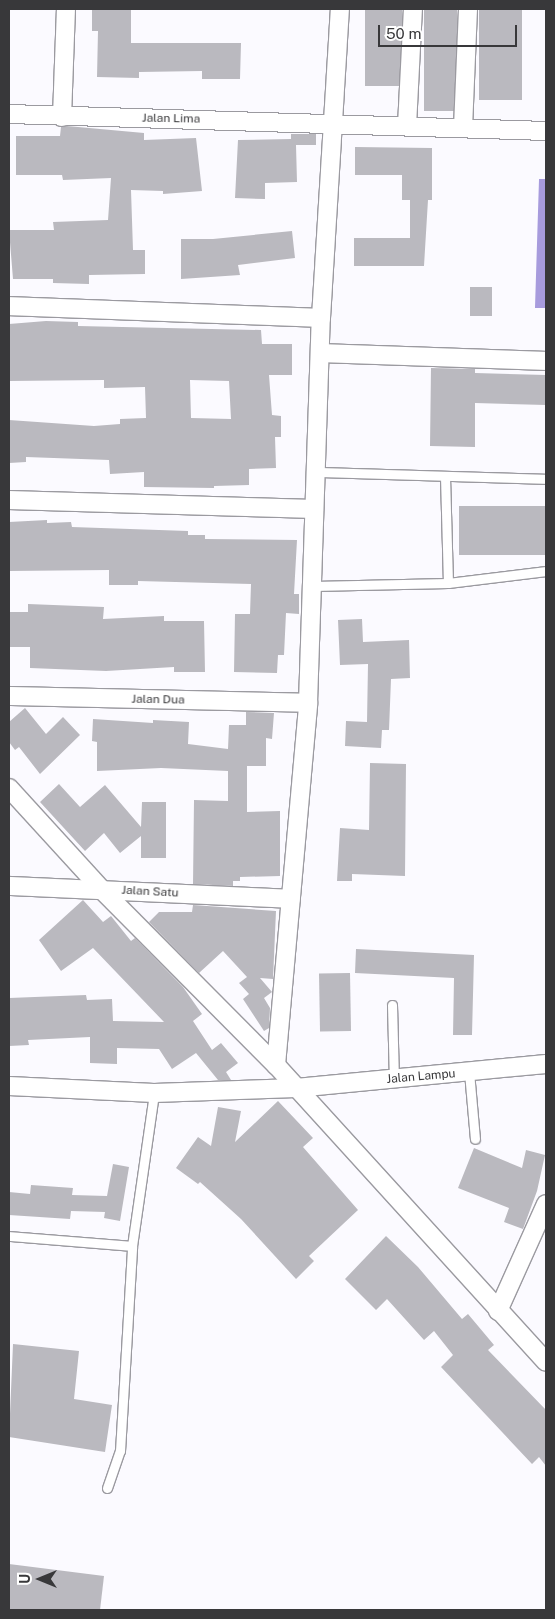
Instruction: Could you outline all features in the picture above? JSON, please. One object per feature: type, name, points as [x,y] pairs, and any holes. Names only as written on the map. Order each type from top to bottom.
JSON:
[{"type":"street","points":[[62,117],[66,9]]},
{"type":"street","points":[[276,1065],[308,703],[321,318],[340,9]]},
{"type":"street","points":[[407,126],[413,9]]},
{"type":"street","points":[[462,128],[468,9]]},
{"type":"street","name":"Jalan Lima","points":[[9,114],[546,131]]},
{"type":"street","points":[[9,306],[321,318]]},
{"type":"street","points":[[321,353],[546,361]]},
{"type":"street","points":[[9,500],[314,508]]},
{"type":"street","name":"Jalan Dua","points":[[9,696],[308,703]]},
{"type":"street","points":[[9,788],[102,890],[276,1065],[546,1362]]},
{"type":"street","name":"Jalan Satu","points":[[9,886],[292,899]]},
{"type":"street","name":"Jalan Lampu","points":[[9,1086],[154,1093],[296,1088],[546,1064]]},
{"type":"street","points":[[498,1311],[546,1204]]},
{"type":"lane","points":[[316,472],[546,479]]},
{"type":"lane","points":[[445,476],[448,583]]},
{"type":"lane","points":[[313,586],[448,583],[546,571]]},
{"type":"lane","points":[[392,1005],[394,1079]]},
{"type":"lane","points":[[469,1072],[475,1139]]},
{"type":"lane","points":[[107,1488],[120,1452],[132,1246],[154,1093]]},
{"type":"lane","points":[[9,1236],[132,1246]]},
{"type":"shaded area","points":[[539,179],[546,179],[546,308],[535,308]]},
{"type":"building","points":[[92,9],[131,9],[131,43],[241,43],[240,79],[202,79],[202,71],[139,72],[139,78],[97,77],[98,31],[92,31]]},
{"type":"building","points":[[365,9],[402,9],[402,86],[365,86]]},
{"type":"building","points":[[424,9],[457,9],[457,111],[424,111]]},
{"type":"building","points":[[479,9],[522,9],[522,100],[479,100]]},
{"type":"building","points":[[61,127],[144,133],[144,140],[196,138],[202,191],[163,194],[163,191],[131,190],[133,250],[145,250],[145,274],[89,275],[89,284],[53,283],[53,279],[13,279],[9,230],[54,230],[53,222],[108,220],[111,178],[63,180],[62,175],[16,175],[16,136],[60,136]]},
{"type":"building","points":[[291,134],[316,134],[316,145],[296,145],[297,182],[265,183],[265,199],[235,198],[238,140],[291,139]]},
{"type":"building","points":[[355,147],[432,148],[432,200],[428,200],[424,266],[354,266],[354,238],[410,238],[410,200],[402,200],[402,175],[355,175]]},
{"type":"building","points":[[292,231],[295,258],[238,265],[240,275],[181,279],[181,239],[213,239]]},
{"type":"building","points":[[470,287],[492,287],[492,316],[470,316]]},
{"type":"building","points":[[46,321],[78,322],[78,326],[261,330],[262,344],[292,344],[292,375],[269,375],[272,415],[281,416],[281,437],[275,437],[276,468],[249,469],[249,485],[214,486],[214,488],[144,487],[144,472],[110,474],[109,460],[26,457],[26,462],[9,463],[9,420],[94,426],[120,424],[120,419],[146,418],[145,387],[104,388],[104,380],[9,381],[9,324]],"holes":[[[190,380],[229,381],[231,419],[191,418]]]},
{"type":"building","points":[[431,368],[475,369],[475,373],[546,375],[546,405],[475,403],[475,447],[430,446]]},
{"type":"building","points":[[459,506],[546,506],[546,555],[459,555]]},
{"type":"building","points":[[47,520],[47,523],[71,522],[72,527],[188,531],[188,535],[205,535],[205,539],[297,540],[294,594],[299,594],[299,614],[286,613],[284,655],[278,655],[277,673],[234,672],[235,614],[250,614],[251,584],[138,581],[138,585],[109,585],[109,570],[9,571],[9,522]]},
{"type":"building","points":[[28,604],[104,607],[103,619],[164,616],[164,621],[204,621],[205,672],[174,672],[174,667],[106,671],[30,668],[30,647],[10,647],[10,612],[28,612]]},
{"type":"building","points":[[362,619],[363,642],[409,640],[410,678],[391,679],[389,730],[382,730],[381,748],[345,746],[346,721],[367,722],[368,664],[340,665],[338,620]]},
{"type":"building","points":[[25,708],[46,734],[63,717],[80,735],[40,774],[19,747],[15,750],[9,742],[9,722]]},
{"type":"building","points":[[246,712],[274,713],[272,739],[266,738],[266,766],[247,766],[247,812],[280,811],[280,876],[240,877],[240,881],[233,881],[233,886],[193,884],[194,800],[228,801],[228,771],[161,768],[97,771],[97,742],[92,741],[93,719],[153,723],[153,720],[189,722],[188,744],[228,749],[229,725],[246,725]]},
{"type":"building","points":[[370,763],[406,764],[405,876],[352,874],[352,881],[337,881],[340,828],[369,830]]},
{"type":"building","points":[[59,784],[80,807],[105,785],[141,827],[142,802],[166,802],[166,858],[141,858],[141,836],[120,853],[104,833],[85,851],[40,802]]},
{"type":"building","points":[[83,900],[103,922],[111,916],[131,941],[135,938],[183,987],[202,1014],[193,1021],[212,1050],[221,1043],[238,1063],[226,1072],[231,1080],[218,1080],[196,1053],[172,1069],[159,1049],[117,1048],[117,1064],[90,1063],[90,1037],[28,1040],[29,1045],[9,1046],[9,998],[86,995],[87,1000],[112,999],[113,1021],[164,1022],[93,948],[61,971],[39,940]]},
{"type":"building","points":[[193,905],[276,911],[273,979],[260,978],[272,992],[264,998],[270,1008],[269,1028],[264,1031],[243,999],[249,994],[239,983],[247,977],[223,951],[199,973],[149,922],[159,912],[192,912]]},
{"type":"building","points":[[356,949],[474,955],[472,1035],[453,1035],[454,978],[355,973]]},
{"type":"building","points":[[350,973],[351,1031],[320,1032],[319,974]]},
{"type":"building","points":[[278,1101],[313,1138],[303,1147],[358,1210],[309,1256],[314,1261],[296,1279],[241,1219],[200,1182],[198,1184],[176,1168],[198,1137],[211,1146],[218,1107],[241,1111],[235,1142]]},
{"type":"building","points":[[474,1148],[522,1168],[526,1150],[545,1155],[537,1191],[523,1229],[504,1222],[509,1208],[458,1188]]},
{"type":"building","points":[[113,1164],[129,1167],[120,1221],[104,1218],[105,1212],[71,1211],[70,1219],[9,1215],[9,1192],[30,1194],[31,1185],[73,1188],[72,1195],[107,1196]]},
{"type":"building","points":[[386,1236],[418,1267],[462,1319],[468,1314],[494,1345],[488,1350],[546,1410],[546,1466],[539,1457],[532,1464],[441,1367],[453,1355],[434,1331],[424,1340],[387,1299],[376,1310],[345,1279]]},
{"type":"building","points":[[13,1344],[79,1351],[74,1399],[112,1405],[105,1452],[9,1437]]},
{"type":"building","points":[[9,1564],[104,1576],[100,1610],[9,1610]]}]
